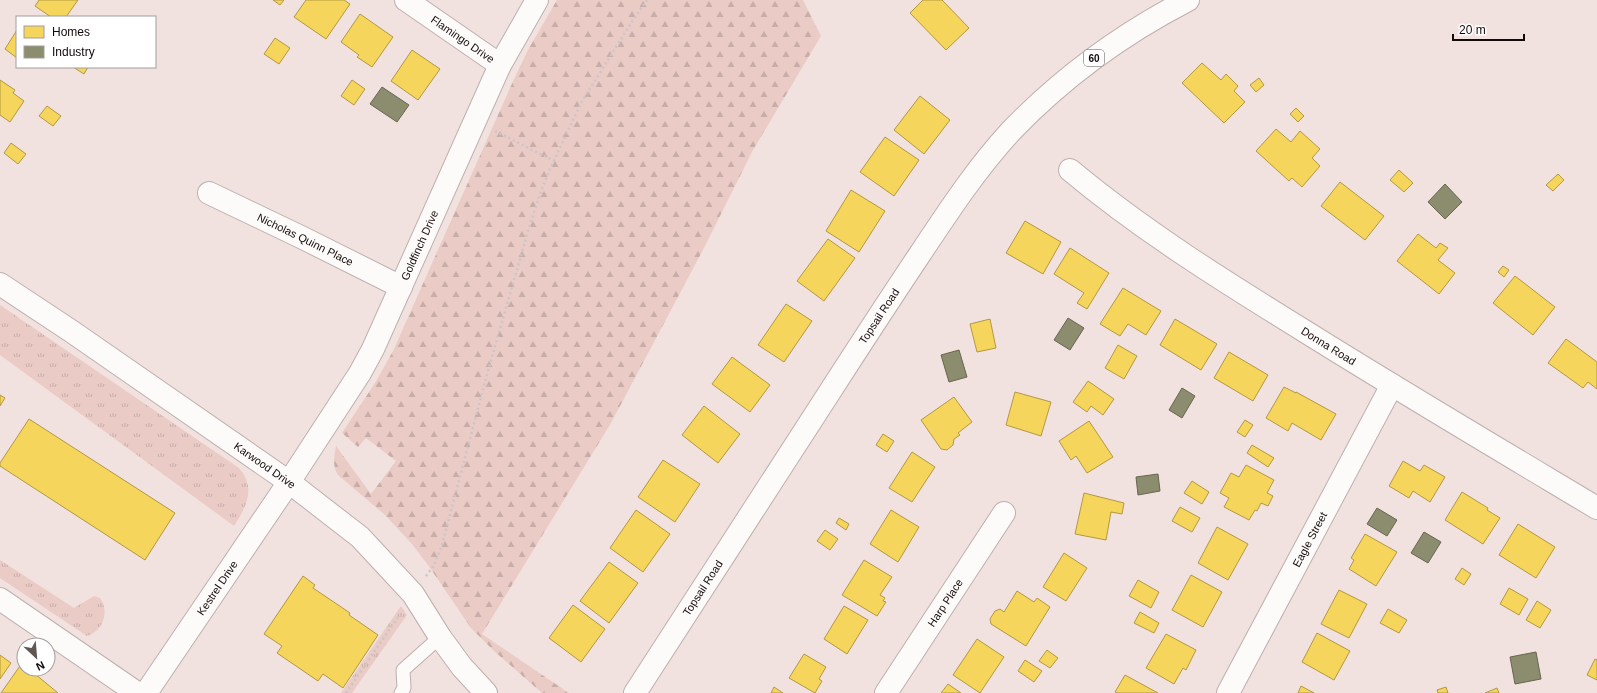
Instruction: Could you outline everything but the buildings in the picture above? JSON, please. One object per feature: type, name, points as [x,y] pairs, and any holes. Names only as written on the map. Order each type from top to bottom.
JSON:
[{"type":"street","name":"Flamingo Drive","points":[[406,0],[500,65]]},
{"type":"street","name":"Goldfinch Drive","points":[[289,482],[360,373],[373,349],[500,65],[537,0]]},
{"type":"street","name":"Topsail Road","points":[[634,693],[853,356],[967,184],[1012,131],[1065,81],[1104,50],[1138,28],[1188,0]]},
{"type":"street","name":"Donna Road","points":[[1070,170],[1101,195],[1165,241],[1248,296],[1392,386],[1597,508]]},
{"type":"street","name":"Nicholas Quinn Place","points":[[209,193],[401,287]]},
{"type":"street","name":"Karwood Drive","points":[[0,284],[71,331],[289,482],[360,537],[413,594],[440,637],[462,666],[486,693]]},
{"type":"street","name":"Eagle Street","points":[[1228,693],[1392,386]]},
{"type":"street","name":"Kestrel Drive","points":[[146,693],[289,482]]},
{"type":"street","name":"Harp Place","points":[[886,693],[1004,513]]},
{"type":"street","points":[[0,599],[137,693]]},
{"type":"lane","points":[[404,692],[403,670],[440,637]]},
{"type":"path","points":[[346,693],[434,564],[442,546],[486,378],[541,191],[581,103],[647,0]]},
{"type":"path","points":[[475,121],[554,161]]},
{"type":"green space","points":[[557,0],[803,0],[821,36],[753,150],[704,248],[611,423],[482,634],[569,693],[542,693],[494,651],[471,628],[412,544],[385,515],[338,475],[334,461],[336,446],[371,494],[396,461],[366,438],[358,447],[342,433],[375,383],[393,351],[514,79],[529,48]]},
{"type":"green space","points":[[0,305],[239,468],[247,483],[248,497],[243,511],[234,526],[0,355]]},
{"type":"green space","points":[[0,560],[74,608],[94,596],[100,598],[104,609],[101,625],[93,634],[87,636],[0,578]]},
{"type":"green space","points":[[401,606],[407,615],[352,693],[341,693]]}]
